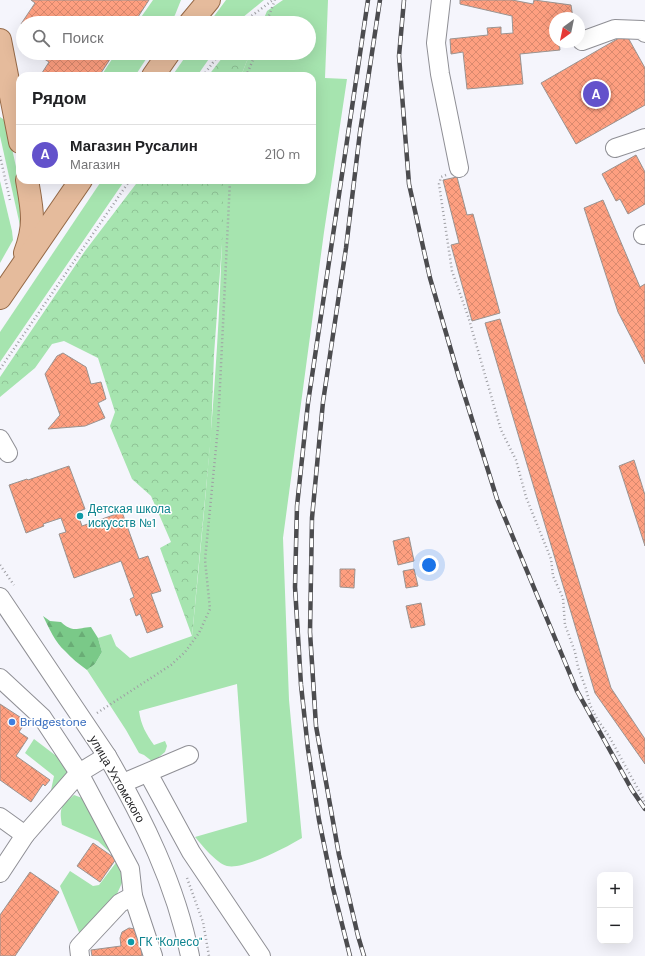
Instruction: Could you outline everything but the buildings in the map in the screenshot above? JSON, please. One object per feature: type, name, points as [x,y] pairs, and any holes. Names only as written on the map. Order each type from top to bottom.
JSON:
[{"type":"main road","points":[[192,14],[209,0]]},
{"type":"main road","points":[[0,40],[12,118],[16,130]]},
{"type":"main road","points":[[156,72],[164,60]]},
{"type":"main road","points":[[17,273],[27,248],[32,228],[33,212],[28,184]]},
{"type":"main road","points":[[0,298],[78,184]]},
{"type":"street","points":[[441,0],[436,43],[440,74],[459,168]]},
{"type":"street","points":[[585,40],[615,29],[642,30],[645,33]]},
{"type":"street","points":[[615,148],[645,138]]},
{"type":"street","name":"улица Ухтомского","points":[[0,597],[107,756],[123,783],[153,844],[178,907],[190,956]]},
{"type":"street","points":[[0,678],[42,717],[79,773],[130,869],[133,896],[153,956]]},
{"type":"street","points":[[123,783],[189,755]]},
{"type":"street","points":[[0,873],[25,835],[79,773],[107,756]]},
{"type":"street","points":[[148,772],[191,852],[261,956]]},
{"type":"street","points":[[0,817],[25,835]]},
{"type":"street","points":[[80,955],[79,947],[120,903],[133,896]]},
{"type":"path","points":[[252,16],[274,0]]},
{"type":"path","points":[[268,16],[274,0]]},
{"type":"path","points":[[206,72],[215,60]]},
{"type":"path","points":[[248,72],[253,60]]},
{"type":"path","points":[[0,156],[10,201]]},
{"type":"path","points":[[459,168],[441,177],[439,184],[452,271],[468,316],[502,430],[516,460],[526,497],[551,559],[553,576],[563,598],[565,625],[575,652],[590,705],[597,719],[609,736],[645,802]]},
{"type":"path","points":[[0,369],[127,184]]},
{"type":"path","points":[[84,722],[171,665],[185,652],[199,634],[210,609],[205,560],[218,427],[230,184]]},
{"type":"green space","points":[[153,0],[181,0],[174,16],[142,16]]},
{"type":"green space","points":[[226,0],[264,0],[244,16],[214,16]]},
{"type":"green space","points":[[283,0],[328,0],[325,78],[347,79],[324,232],[283,538],[289,700],[302,838],[276,852],[244,865],[227,866],[214,858],[195,837],[247,822],[237,684],[139,711],[144,729],[154,745],[165,741],[167,746],[165,752],[153,762],[139,753],[87,670],[95,664],[102,652],[98,638],[111,634],[116,646],[130,658],[192,636],[217,352],[223,184],[316,184],[316,72],[243,72],[247,60],[316,60],[316,16],[265,16],[267,11]]},
{"type":"green space","points":[[111,60],[145,60],[138,72],[104,72]]},
{"type":"green space","points":[[183,60],[208,60],[200,72],[175,72]]},
{"type":"green space","points":[[221,60],[247,60],[243,72],[211,72]]},
{"type":"green space","points":[[0,117],[6,121],[16,167],[16,184],[20,184],[25,208],[21,230],[0,136]]},
{"type":"green space","points":[[0,181],[13,240],[0,263]]},
{"type":"green space","points":[[99,184],[122,184],[0,362],[0,332]]},
{"type":"green space","points":[[136,184],[223,184],[223,230],[214,355],[211,436],[192,636],[160,548],[171,542],[151,496],[132,479],[110,426],[115,412],[98,358],[64,341],[52,344],[35,368],[0,397],[0,377],[85,251]]},
{"type":"green space","points":[[43,616],[50,621],[61,622],[72,629],[91,627],[98,638],[102,652],[95,664],[87,670],[70,656],[55,639]]},
{"type":"green space","points":[[34,739],[55,755],[59,750],[70,766],[66,777],[50,795],[54,776],[25,753]]},
{"type":"green space","points":[[74,795],[85,799],[120,860],[125,876],[117,894],[81,937],[60,886],[70,871],[93,886],[99,885],[118,860],[98,841],[62,825],[62,808]]},
{"type":"railway","points":[[350,956],[333,888],[319,820],[308,749],[301,685],[295,587],[297,506],[308,403],[368,0]]},
{"type":"railway","points":[[364,956],[339,855],[316,726],[310,632],[312,518],[323,402],[346,248],[360,132],[380,0]]},
{"type":"railway","points":[[404,0],[399,56],[409,184],[430,278],[460,381],[497,499],[577,691],[632,790],[645,809]]},
{"type":"place","name":"Магазин Русалин","points":[[596,94]]},
{"type":"place","name":"Детская школа искусств №1","points":[[80,516]]},
{"type":"place","name":"Bridgestone","points":[[12,722]]},
{"type":"place","name":"ГК \"Колесо\"","points":[[131,942]]}]
